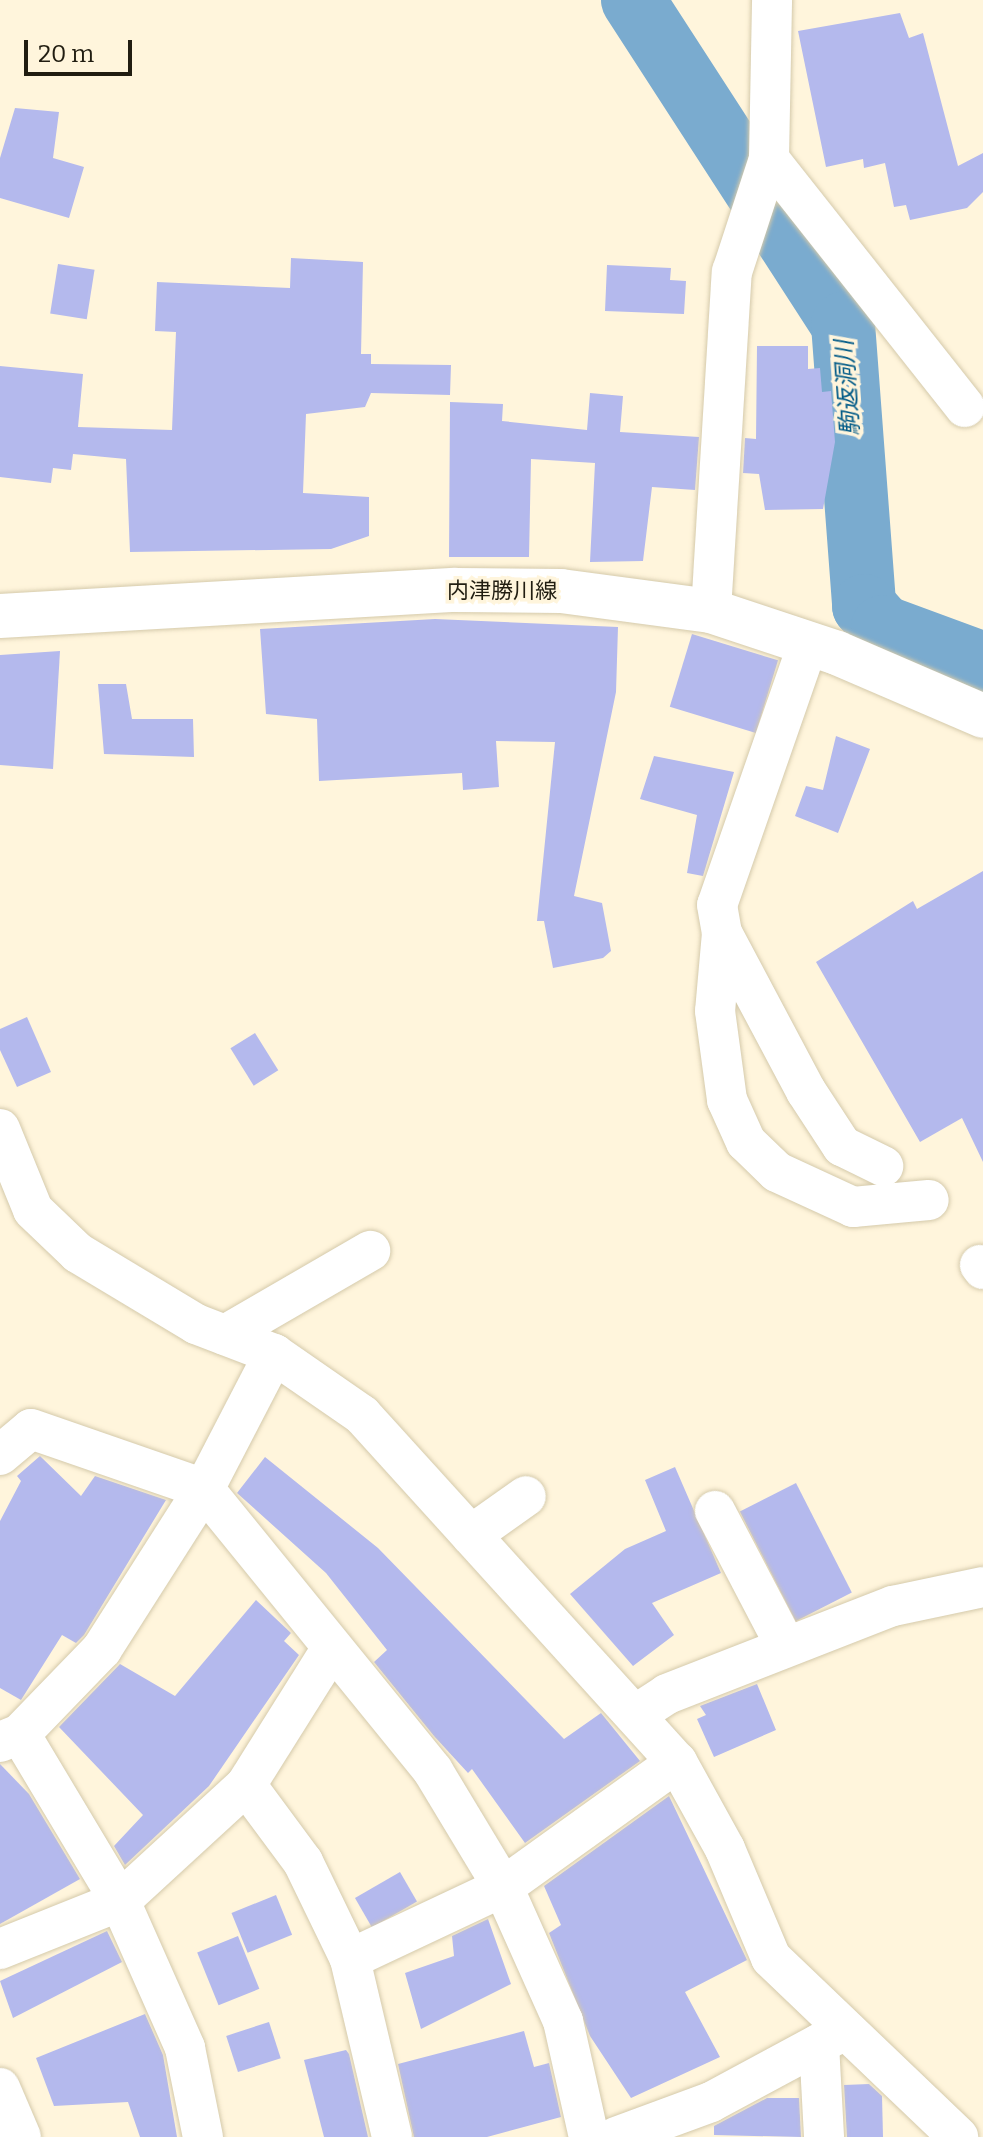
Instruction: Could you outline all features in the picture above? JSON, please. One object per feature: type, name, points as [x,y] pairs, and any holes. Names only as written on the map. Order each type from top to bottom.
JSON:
[{"type":"main road","name":"内津勝川線","points":[[0,616],[455,590],[561,591],[711,611],[808,644],[983,716]]},
{"type":"street","points":[[711,611],[732,272],[769,159],[772,0]]},
{"type":"street","points":[[769,159],[965,407]]},
{"type":"street","points":[[808,644],[717,905],[722,933],[715,1011],[727,1100],[746,1142],[777,1172],[853,1207],[929,1200]]},
{"type":"street","points":[[722,933],[842,1146],[883,1166]]},
{"type":"street","points":[[0,1129],[33,1210],[78,1253],[225,1335],[274,1354],[362,1415],[677,1762],[725,1849],[771,1958],[830,2038],[958,2137]]},
{"type":"street","points":[[225,1335],[370,1251]]},
{"type":"street","points":[[203,2137],[185,2048],[120,1901],[10,1738],[102,1649],[204,1489],[274,1354]]},
{"type":"street","points":[[0,1455],[31,1429],[204,1489],[433,1771],[503,1887],[563,2021],[589,2137]]},
{"type":"street","points":[[471,1535],[526,1496]]},
{"type":"street","points":[[715,1511],[786,1647]]},
{"type":"street","points":[[635,1715],[667,1694],[786,1647],[821,1640],[893,1606],[983,1587]]},
{"type":"street","points":[[0,1949],[120,1901],[246,1785],[332,1648]]},
{"type":"street","points":[[350,1959],[503,1887],[677,1762]]},
{"type":"street","points":[[246,1785],[303,1862],[350,1959],[392,2137]]},
{"type":"street","points":[[616,2137],[711,2102],[830,2038]]},
{"type":"street","points":[[824,2137],[830,2038]]},
{"type":"street","points":[[0,2088],[21,2137]]},
{"type":"building","points":[[900,13],[909,38],[923,33],[958,166],[983,153],[983,192],[967,208],[910,220],[906,205],[894,207],[885,163],[864,168],[863,159],[826,167],[798,31]]},
{"type":"building","points":[[15,108],[59,112],[53,158],[84,167],[69,218],[0,198],[0,158]]},
{"type":"building","points":[[291,258],[363,262],[361,354],[371,354],[371,364],[451,365],[450,395],[371,393],[365,407],[306,414],[303,493],[369,497],[369,536],[331,549],[130,552],[126,459],[73,454],[71,470],[53,468],[51,483],[0,477],[0,366],[83,374],[78,427],[172,430],[176,332],[155,331],[157,282],[290,288]]},
{"type":"building","points":[[58,264],[95,270],[87,319],[50,313]]},
{"type":"building","points":[[607,265],[671,268],[670,280],[686,281],[684,314],[605,311]]},
{"type":"building","points":[[757,346],[808,346],[808,369],[820,368],[822,392],[831,391],[835,442],[823,509],[765,510],[759,474],[743,473],[745,438],[756,439]]},
{"type":"building","points":[[590,393],[623,396],[620,432],[699,437],[695,490],[652,487],[643,561],[590,562],[595,463],[531,459],[529,557],[449,557],[450,402],[503,404],[502,421],[587,430]]},
{"type":"building","points":[[435,619],[618,627],[616,692],[574,896],[602,903],[611,951],[603,958],[553,968],[544,921],[537,921],[555,742],[496,741],[499,787],[463,790],[462,773],[319,781],[317,719],[266,714],[260,629]]},
{"type":"building","points":[[692,634],[778,660],[756,733],[670,707]]},
{"type":"building","points":[[60,651],[53,769],[0,765],[0,655]]},
{"type":"building","points":[[98,684],[126,684],[132,719],[193,719],[194,757],[104,754]]},
{"type":"building","points":[[836,736],[870,749],[838,833],[795,816],[806,786],[823,790]]},
{"type":"building","points":[[654,756],[734,772],[703,876],[687,873],[697,815],[640,799]]},
{"type":"building","points":[[983,871],[983,1162],[962,1118],[920,1142],[816,962],[913,901],[917,909]]},
{"type":"building","points":[[27,1017],[51,1072],[17,1087],[0,1050],[0,1029]]},
{"type":"building","points":[[255,1033],[278,1070],[254,1086],[230,1048]]},
{"type":"building","points":[[40,1456],[81,1496],[95,1476],[166,1500],[84,1635],[76,1643],[62,1635],[21,1700],[0,1688],[0,1521],[21,1481],[17,1476]]},
{"type":"building","points":[[265,1457],[378,1548],[564,1739],[601,1713],[640,1761],[525,1843],[472,1769],[468,1773],[434,1736],[374,1662],[387,1650],[326,1573],[237,1493]]},
{"type":"building","points":[[675,1467],[721,1573],[652,1603],[674,1635],[633,1666],[570,1594],[625,1549],[666,1531],[645,1480]]},
{"type":"building","points":[[796,1483],[852,1593],[796,1621],[740,1512]]},
{"type":"building","points":[[256,1600],[291,1633],[284,1641],[299,1655],[209,1786],[125,1865],[114,1846],[143,1815],[59,1727],[120,1664],[175,1696]]},
{"type":"building","points":[[757,1684],[776,1730],[714,1757],[697,1719],[706,1715],[700,1706]]},
{"type":"building","points":[[0,1764],[29,1794],[80,1879],[0,1924]]},
{"type":"building","points":[[669,1796],[747,1960],[685,1992],[720,2057],[631,2098],[590,2036],[549,1933],[561,1925],[544,1886]]},
{"type":"building","points":[[400,1872],[417,1901],[372,1927],[355,1898]]},
{"type":"building","points":[[276,1895],[292,1935],[248,1953],[231,1913]]},
{"type":"building","points":[[488,1919],[511,1984],[421,2029],[405,1973],[454,1956],[452,1936]]},
{"type":"building","points":[[107,1931],[122,1962],[13,2018],[0,1981]]},
{"type":"building","points":[[238,1936],[259,1989],[219,2005],[197,1952]]},
{"type":"building","points":[[145,2014],[163,2055],[177,2137],[140,2137],[128,2102],[54,2106],[36,2058]]},
{"type":"building","points":[[269,2022],[281,2058],[238,2072],[226,2036]]},
{"type":"building","points":[[524,2031],[534,2067],[549,2063],[561,2117],[487,2137],[414,2137],[398,2064]]},
{"type":"building","points":[[346,2050],[368,2137],[324,2137],[304,2060]]},
{"type":"building","points":[[869,2084],[882,2096],[883,2137],[847,2137],[844,2085]]},
{"type":"building","points":[[767,2098],[799,2098],[801,2137],[714,2135],[714,2126]]},
{"type":"waterway","name":"駒返洞川","points":[[633,0],[843,324],[864,606],[883,627],[983,664]]}]
